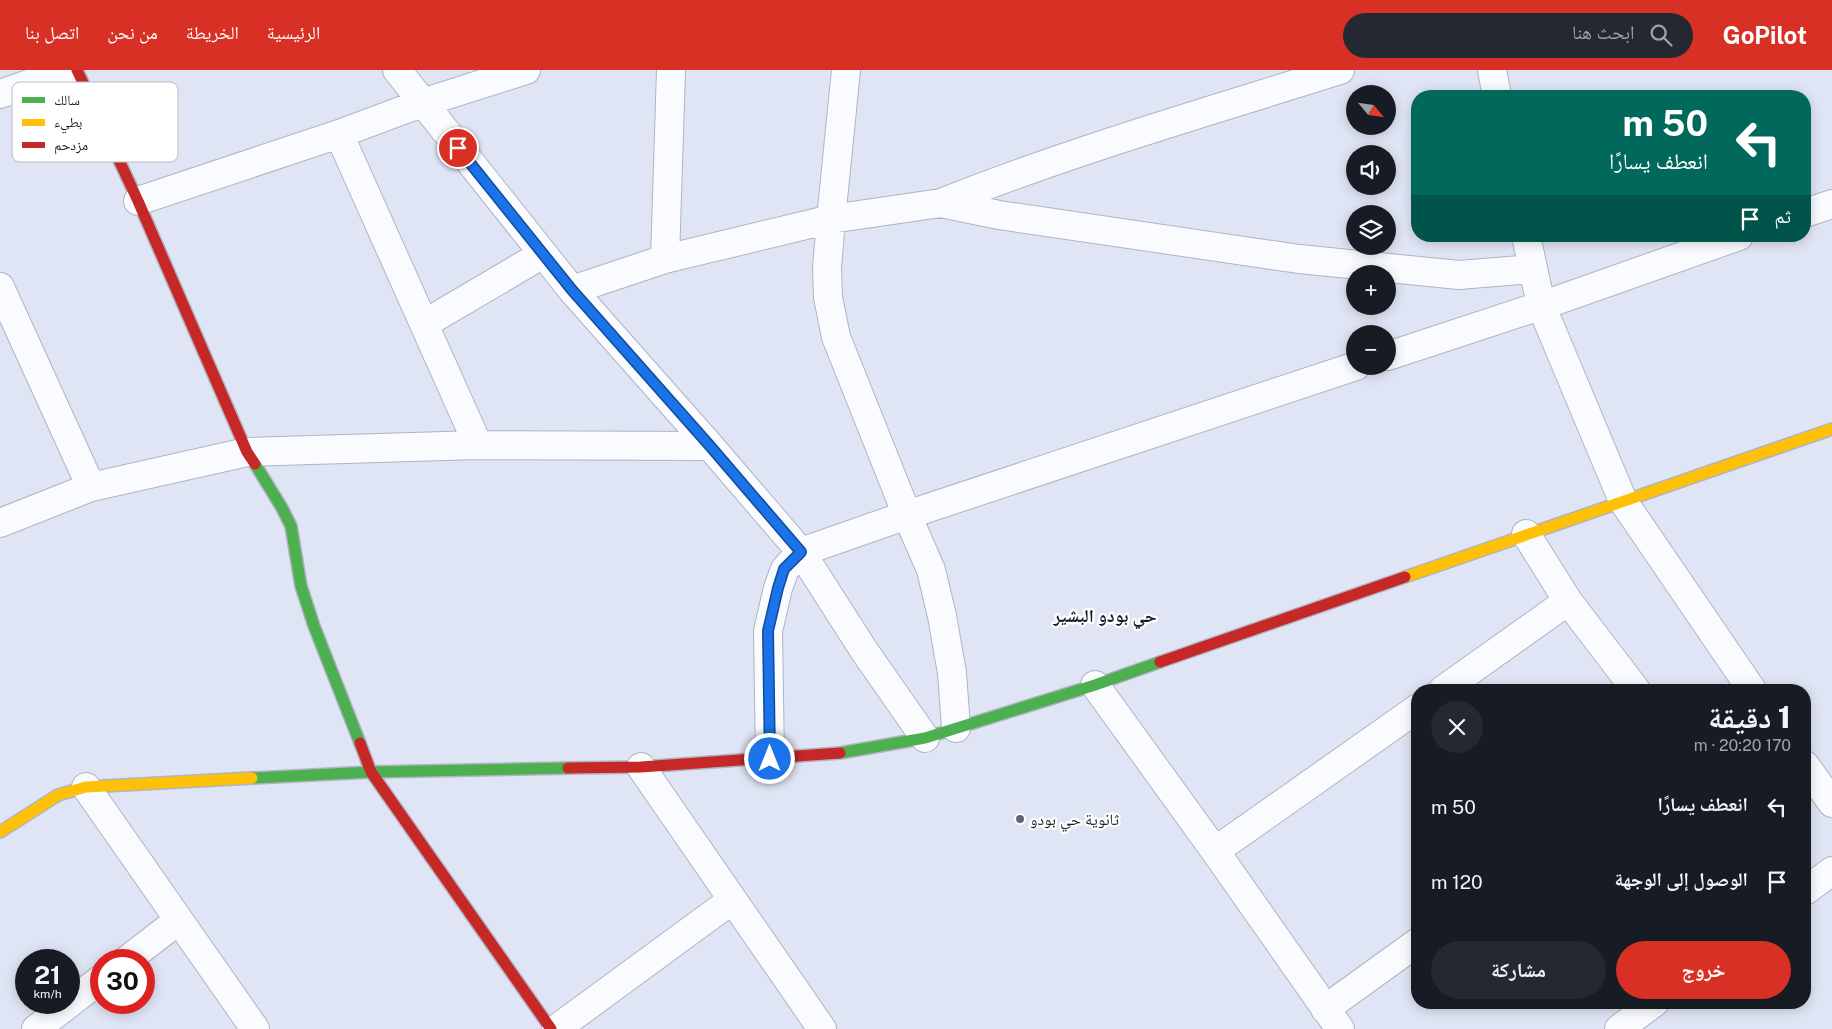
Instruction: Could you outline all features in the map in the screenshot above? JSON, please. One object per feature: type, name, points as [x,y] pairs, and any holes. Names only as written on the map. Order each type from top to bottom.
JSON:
[{"type":"street","points":[[34,82],[69,70]]},
{"type":"street","points":[[77,70],[83,82]]},
{"type":"street","points":[[397,70],[572,290],[801,552],[865,652],[925,738]]},
{"type":"street","points":[[138,201],[339,134],[422,103],[526,70]]},
{"type":"street","points":[[665,259],[671,70]]},
{"type":"street","points":[[846,70],[827,268],[828,297],[836,337],[931,570],[942,616],[952,673],[956,728]]},
{"type":"street","points":[[572,290],[665,259],[831,219],[941,203],[986,185],[1088,150],[1340,70]]},
{"type":"street","points":[[0,94],[12,90]]},
{"type":"street","points":[[339,134],[478,445]]},
{"type":"street","points":[[120,162],[247,452],[291,526],[301,586],[314,626],[371,772],[551,1029]]},
{"type":"street","points":[[941,203],[1008,216],[1299,259],[1460,275],[1533,269]]},
{"type":"street","points":[[1811,211],[1832,204]]},
{"type":"street","points":[[1527,242],[1541,305],[1623,501],[1748,684]]},
{"type":"street","points":[[1396,353],[1721,242]]},
{"type":"street","points":[[424,324],[543,254]]},
{"type":"street","points":[[0,287],[91,488]]},
{"type":"street","points":[[770,759],[768,631],[784,569],[801,552],[1346,369]]},
{"type":"street","points":[[0,832],[58,795],[86,786],[371,772],[641,767],[836,754],[925,738],[1094,685],[1832,428]]},
{"type":"street","points":[[0,523],[91,488],[247,452],[478,445],[710,446]]},
{"type":"street","points":[[1526,534],[1568,601],[1631,684]]},
{"type":"street","points":[[1451,684],[1568,601]]},
{"type":"street","points":[[1094,685],[1215,851],[1333,1019],[1411,948]]},
{"type":"street","points":[[1215,851],[1411,713]]},
{"type":"street","points":[[641,767],[822,1029]]},
{"type":"street","points":[[1811,773],[1832,803]]},
{"type":"street","points":[[86,786],[255,1029]]},
{"type":"street","points":[[1811,887],[1832,871]]},
{"type":"street","points":[[556,1029],[732,900]]},
{"type":"street","points":[[141,949],[179,920]]},
{"type":"street","points":[[36,1029],[90,987]]},
{"type":"street","points":[[1619,1029],[1646,1009]]},
{"type":"traffic: fast","points":[[255,464],[291,526],[301,586],[314,626],[360,743]]},
{"type":"traffic: fast","points":[[840,753],[925,738],[1095,685],[1160,662]]},
{"type":"traffic: fast","points":[[252,778],[371,772],[568,768]]},
{"type":"traffic: slow","points":[[1405,577],[1832,429]]},
{"type":"traffic: slow","points":[[0,832],[58,795],[86,787],[252,778]]},
{"type":"traffic: jam","points":[[77,70],[83,82]]},
{"type":"traffic: jam","points":[[120,162],[247,452],[255,464]]},
{"type":"traffic: jam","points":[[1160,662],[1405,577]]},
{"type":"traffic: jam","points":[[360,743],[371,772],[551,1029]]},
{"type":"traffic: jam","points":[[568,768],[641,767],[840,753]]},
{"type":"place","name":"ثانوية حي بودو","points":[[1020,819]]},
{"type":"district","name":"حي بودو البشير","points":[[1105,615]]},
{"type":"route","points":[[458,148],[572,290],[801,552],[784,569],[768,631],[770,759]]}]
